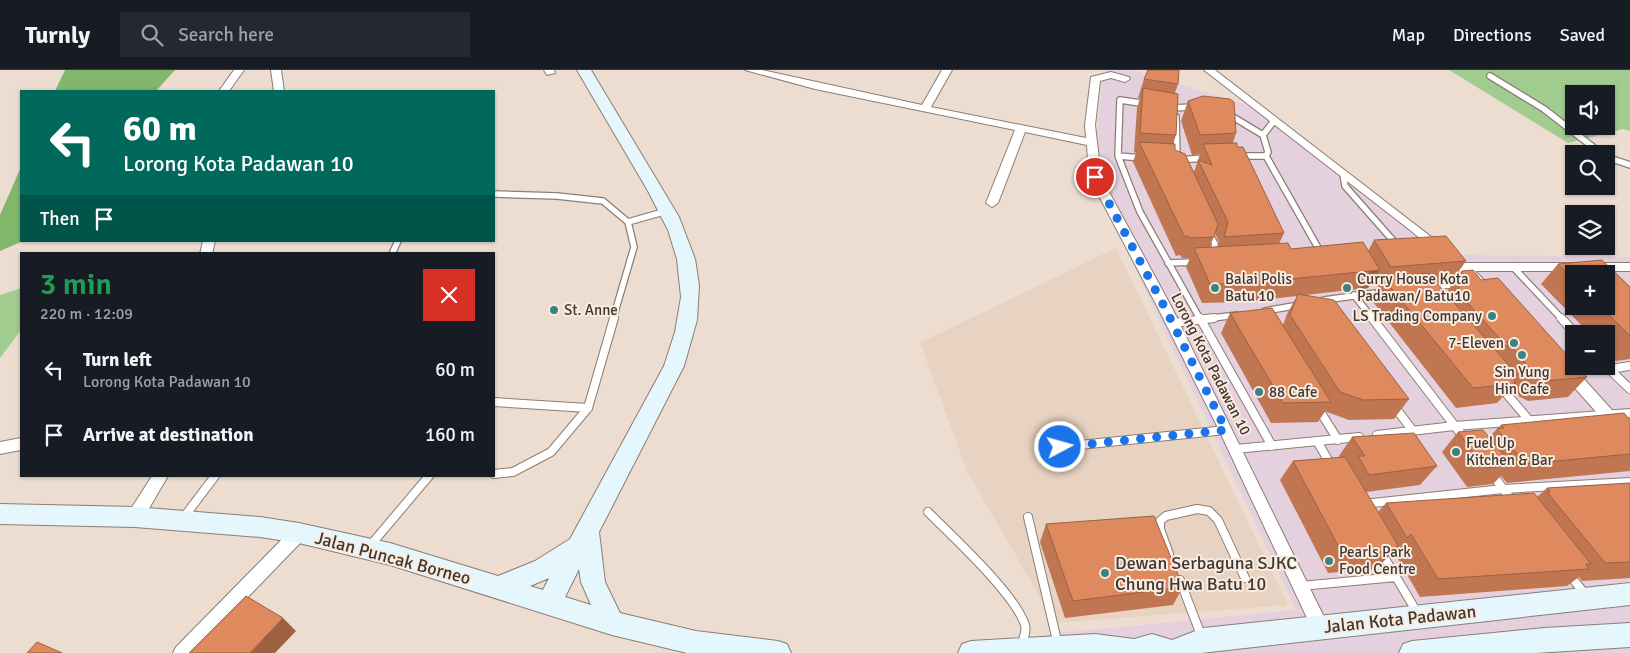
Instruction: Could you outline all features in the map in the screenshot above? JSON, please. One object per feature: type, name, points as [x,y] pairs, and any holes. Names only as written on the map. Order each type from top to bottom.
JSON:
[{"type":"main road","points":[[549,603],[674,366],[684,337],[690,302],[689,272],[680,240],[667,211],[584,70]]},
{"type":"main road","name":"Jalan Puncak Borneo","points":[[0,514],[135,517],[260,527],[299,533],[390,554],[693,648],[778,653]]},
{"type":"main road","points":[[497,588],[544,569],[562,559],[583,538]]},
{"type":"main road","points":[[583,538],[593,582],[612,623]]},
{"type":"main road","name":"Jalan Kota Padawan","points":[[1173,652],[1203,640],[1630,594]]},
{"type":"main road","points":[[1412,653],[1451,652],[1544,640],[1630,635]]},
{"type":"main road","points":[[971,653],[1022,652],[1104,646],[1133,652],[1152,646],[1173,652]]},
{"type":"street","points":[[225,90],[239,70]]},
{"type":"street","points":[[276,70],[279,90]]},
{"type":"street","points":[[750,70],[805,84],[1093,144]]},
{"type":"street","points":[[925,108],[947,70]]},
{"type":"street","points":[[1209,70],[1428,243],[1463,267],[1493,294]]},
{"type":"street","name":"Lorong Kota Padawan 10","points":[[1125,79],[1111,75],[1095,79],[1090,125],[1095,177],[1173,323],[1320,627]]},
{"type":"street","points":[[992,203],[1020,129]]},
{"type":"street","points":[[1463,267],[1630,267]]},
{"type":"street","points":[[1558,359],[1609,414],[1630,440]]},
{"type":"street","points":[[0,448],[20,444]]},
{"type":"street","points":[[135,517],[160,477]]},
{"type":"street","points":[[182,653],[299,533]]},
{"type":"lane","points":[[1490,76],[1552,115],[1590,145]]},
{"type":"lane","points":[[1157,106],[1120,100],[1118,156],[1140,212],[1272,446]]},
{"type":"lane","points":[[1166,107],[1176,109],[1205,105]]},
{"type":"lane","points":[[1176,109],[1177,160],[1181,168]]},
{"type":"lane","points":[[1225,112],[1264,135],[1268,152],[1266,156],[1322,254]]},
{"type":"lane","points":[[1264,135],[1273,122]]},
{"type":"lane","points":[[1118,156],[1148,158]]},
{"type":"lane","points":[[1243,164],[1237,156],[1266,156]]},
{"type":"lane","points":[[1167,159],[1216,157]]},
{"type":"lane","points":[[1615,162],[1630,165]]},
{"type":"lane","points":[[1343,174],[1345,186],[1397,246]]},
{"type":"lane","points":[[495,194],[557,196],[603,202],[628,222],[634,247],[588,408],[551,452],[513,472],[495,474]]},
{"type":"lane","points":[[628,222],[667,211]]},
{"type":"lane","points":[[1207,227],[1214,244],[1214,252],[1208,262],[1218,261]]},
{"type":"lane","points":[[1389,246],[1406,245]]},
{"type":"lane","points":[[1313,254],[1330,253]]},
{"type":"lane","points":[[1168,263],[1200,262]]},
{"type":"lane","points":[[1512,266],[1568,325]]},
{"type":"lane","points":[[1426,288],[1480,282]]},
{"type":"lane","points":[[1372,285],[1376,292]]},
{"type":"lane","points":[[1322,309],[1316,302],[1392,291]]},
{"type":"lane","points":[[1354,295],[1466,442]]},
{"type":"lane","points":[[1263,320],[1258,312],[1308,303]]},
{"type":"lane","points":[[1173,323],[1249,314]]},
{"type":"lane","points":[[1615,367],[1630,366]]},
{"type":"lane","points":[[1615,374],[1630,389]]},
{"type":"lane","points":[[1497,383],[1528,420]]},
{"type":"lane","points":[[1313,400],[1338,440]]},
{"type":"lane","points":[[1390,401],[1413,431]]},
{"type":"lane","points":[[495,402],[588,408]]},
{"type":"lane","points":[[1235,449],[1338,440],[1454,426],[1630,413]]},
{"type":"lane","points":[[1060,447],[1226,430]]},
{"type":"lane","points":[[1318,441],[1335,473]]},
{"type":"lane","points":[[1485,465],[1521,512]]},
{"type":"lane","points":[[181,522],[215,477]]},
{"type":"lane","points":[[367,549],[428,477]]},
{"type":"lane","points":[[1358,513],[1353,505],[1503,489],[1630,482]]},
{"type":"lane","points":[[1174,566],[1160,529],[1160,521],[1166,516],[1202,509],[1209,511],[1218,520],[1245,578]]},
{"type":"lane","points":[[928,512],[1002,591],[1020,617],[1026,633],[1022,652]]},
{"type":"lane","points":[[1028,517],[1059,648]]},
{"type":"lane","points":[[1377,545],[1420,618]]},
{"type":"lane","points":[[1564,567],[1588,598]]},
{"type":"lane","points":[[1178,576],[1203,640]]},
{"type":"lane","points":[[1301,586],[1396,577]]},
{"type":"shaded area","points":[[1103,70],[1134,70],[1263,110],[1459,255],[1630,257],[1630,653],[1067,653],[1047,634],[1296,610],[1092,177]]},
{"type":"shaded area","points":[[1116,248],[1288,605],[1055,623],[968,473],[920,343]]},
{"type":"green space","points":[[65,70],[175,70],[157,90],[55,90]]},
{"type":"green space","points":[[1449,70],[1630,70],[1630,131],[1623,129],[1615,131],[1615,85],[1565,85],[1565,135],[1599,135],[1568,143]]},
{"type":"green space","points":[[20,169],[21,242],[0,251],[0,215]]},
{"type":"green space","points":[[20,288],[20,331],[0,358],[0,295]]},
{"type":"building","points":[[1148,70],[1179,70],[1178,84],[1144,79]]},
{"type":"building","points":[[1143,88],[1178,94],[1176,135],[1140,133]]},
{"type":"building","points":[[1203,96],[1230,99],[1234,102],[1236,133],[1200,135],[1188,101]]},
{"type":"building","points":[[1139,142],[1175,144],[1175,150],[1185,154],[1218,224],[1214,237],[1190,238],[1184,236]]},
{"type":"building","points":[[1237,143],[1237,147],[1243,147],[1284,233],[1224,237],[1228,222],[1198,160],[1212,165],[1203,144]]},
{"type":"building","points":[[1446,236],[1466,261],[1391,267],[1374,240]]},
{"type":"building","points":[[1363,242],[1380,270],[1251,283],[1210,284],[1194,248],[1288,243],[1291,249]]},
{"type":"building","points":[[1602,260],[1607,265],[1565,265],[1565,271],[1558,264]]},
{"type":"building","points":[[1473,270],[1481,280],[1498,278],[1565,353],[1565,375],[1585,375],[1587,377],[1546,381],[1537,377],[1507,341],[1508,348],[1458,292],[1462,271]]},
{"type":"building","points":[[1428,273],[1512,369],[1515,384],[1473,388],[1383,278]]},
{"type":"building","points":[[1615,273],[1630,287],[1630,336],[1609,315],[1615,315]]},
{"type":"building","points":[[1298,294],[1334,300],[1409,399],[1363,400],[1340,392],[1290,315]]},
{"type":"building","points":[[1272,308],[1331,402],[1283,403],[1230,313]]},
{"type":"building","points":[[1624,413],[1630,420],[1630,454],[1525,464],[1497,429],[1504,428],[1501,425]]},
{"type":"building","points":[[1483,430],[1512,465],[1485,468],[1458,432]]},
{"type":"building","points":[[1414,433],[1437,466],[1369,475],[1358,456],[1365,456],[1352,437]]},
{"type":"building","points":[[1345,457],[1398,545],[1391,551],[1343,555],[1293,461]]},
{"type":"building","points":[[1630,483],[1630,562],[1605,563],[1547,492],[1550,492],[1547,488]]},
{"type":"building","points":[[1534,493],[1591,564],[1586,564],[1589,569],[1438,579],[1411,534],[1407,538],[1386,503]]},
{"type":"building","name":"Dewan Serbaguna SJKC Chung Hwa Batu 10","points":[[1154,516],[1183,587],[1073,601],[1046,524]]},
{"type":"building","points":[[246,596],[283,618],[250,653],[189,653]]},
{"type":"building","points":[[37,642],[62,653],[27,653]]},
{"type":"place","name":"Balai Polis Batu 10","points":[[1215,288]]},
{"type":"place","name":"Curry House Kota Padawan/ Batu10","points":[[1347,288]]},
{"type":"place","name":"St. Anne","points":[[554,310]]},
{"type":"place","name":"LS Trading Company","points":[[1492,316]]},
{"type":"place","name":"7-Eleven","points":[[1514,343]]},
{"type":"place","name":"Sin Yung Hin Cafe","points":[[1522,355]]},
{"type":"place","name":"88 Cafe","points":[[1259,392]]},
{"type":"place","name":"Fuel Up Kitchen & Bar","points":[[1456,452]]},
{"type":"place","name":"Pearls Park Food Centre","points":[[1329,561]]},
{"type":"place","name":"Dewan Serbaguna SJKC Chung Hwa Batu 10","points":[[1105,573]]},
{"type":"route","points":[[1060,447],[1226,430],[1165,308],[1095,177]]}]
